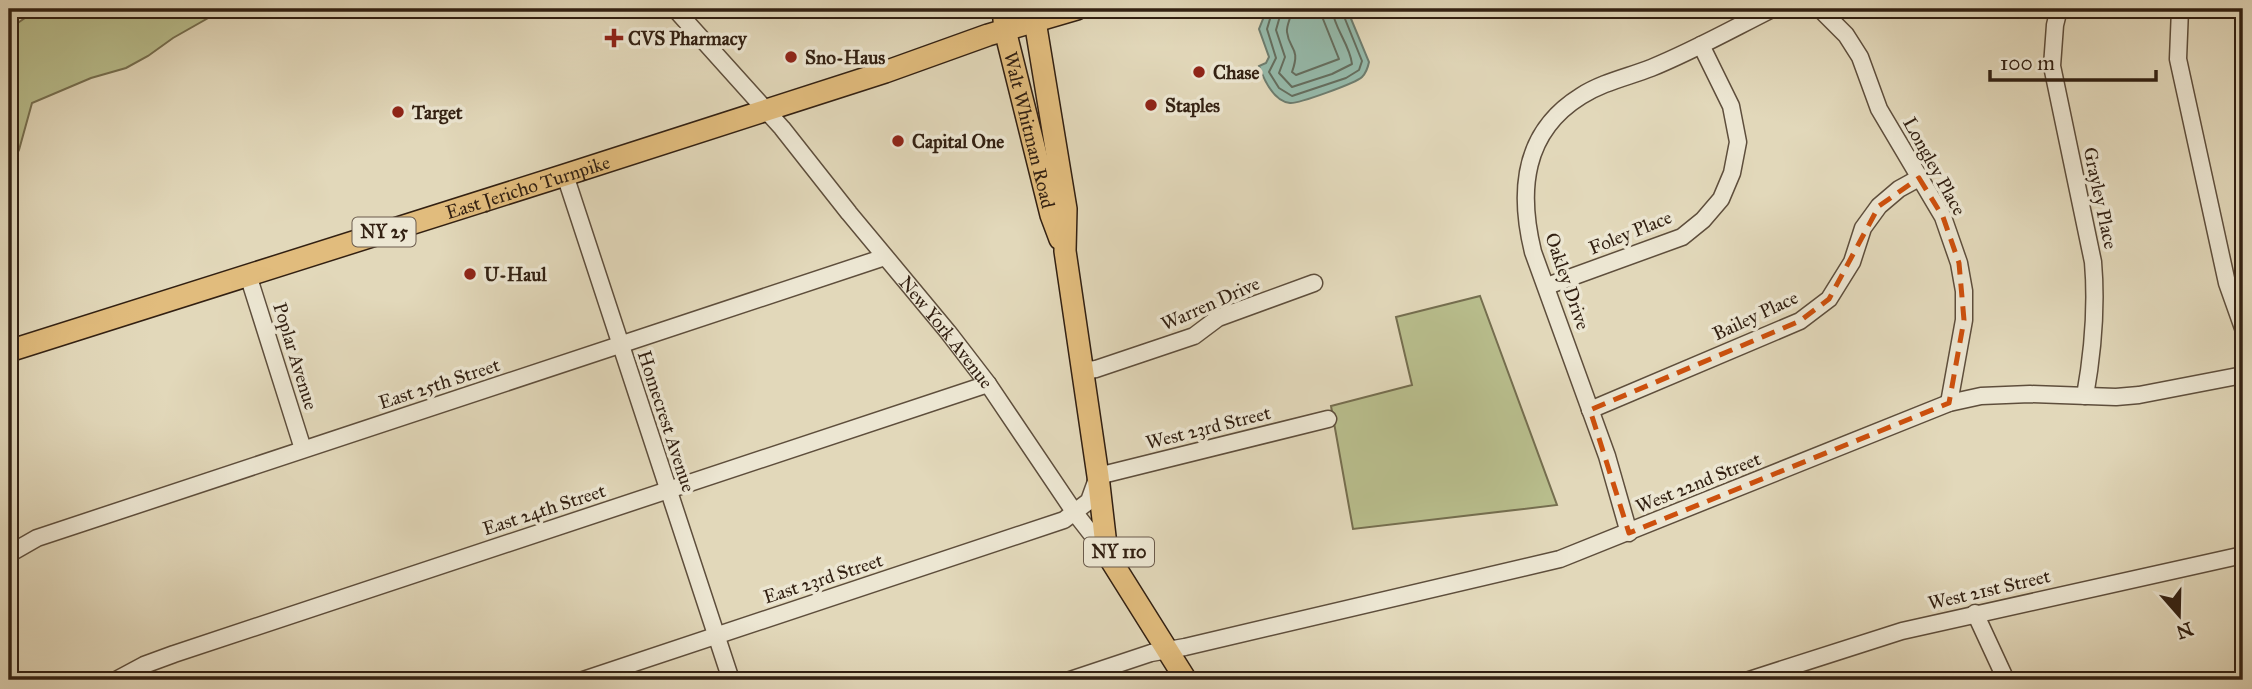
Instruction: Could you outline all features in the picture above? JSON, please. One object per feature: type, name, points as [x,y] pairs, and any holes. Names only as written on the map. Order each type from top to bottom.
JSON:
[{"type":"main road","name":"Walt Whitman Road","points":[[1003,9],[1005,30],[1051,215],[1065,251]]},
{"type":"main road","name":"NY 25","points":[[766,110],[1005,30],[1034,15],[1077,9]]},
{"type":"main road","name":"Walt Whitman Road","points":[[1034,15],[1066,209],[1065,251],[1107,554]]},
{"type":"main road","name":"East Jericho Turnpike","points":[[9,351],[766,110]]},
{"type":"main road","name":"Walt Whitman Road","points":[[1098,476],[1127,574],[1151,624]]},
{"type":"main road","name":"New York Avenue","points":[[1107,554],[1186,680]]},
{"type":"street","name":"New York Avenue","points":[[675,9],[782,128],[988,384],[1075,513],[1107,554]]},
{"type":"street","name":"Oakley Drive","points":[[1629,533],[1607,456],[1533,252],[1526,223],[1525,191],[1530,164],[1538,141],[1548,126],[1563,109],[1582,95],[1701,45],[1772,9]]},
{"type":"street","name":"Longley Place","points":[[1820,9],[1846,35],[1860,57],[1879,109],[1943,217],[1959,263],[1964,291],[1963,330],[1950,403]]},
{"type":"street","name":"Grayley Place","points":[[2059,9],[2054,26],[2052,66],[2093,262],[2096,295],[2095,332],[2084,396]]},
{"type":"street","points":[[2180,9],[2178,59],[2227,284],[2243,328]]},
{"type":"street","name":"Foley Place","points":[[1547,286],[1682,237],[1703,220],[1721,199],[1732,173],[1738,142],[1731,106],[1701,45]]},
{"type":"street","name":"Homecrest Avenue","points":[[565,175],[731,680]]},
{"type":"street","name":"Bailey Place","points":[[1590,410],[1800,321],[1829,299],[1852,262],[1863,228],[1879,205],[1919,178]]},
{"type":"street","name":"East 25th Street","points":[[9,554],[37,538],[885,257]]},
{"type":"street","name":"Poplar Avenue","points":[[248,275],[303,449]]},
{"type":"street","name":"Warren Drive","points":[[1083,371],[1194,336],[1218,318],[1314,283]]},
{"type":"street","name":"West 22nd Street","points":[[1070,680],[1151,653],[1560,559],[1950,403],[1981,396],[2139,395],[2243,375]]},
{"type":"street","name":"East 24th Street","points":[[116,680],[144,665],[174,654],[988,384]]},
{"type":"street","name":"West 23rd Street","points":[[1098,476],[1328,419]]},
{"type":"street","points":[[1075,513],[1089,501],[1098,476]]},
{"type":"street","name":"East 23rd Street","points":[[583,680],[1064,520],[1075,513]]},
{"type":"street","name":"West 21st Street","points":[[1749,680],[1902,631],[2243,555]]},
{"type":"street","points":[[1975,613],[2006,680]]},
{"type":"highlighted area","points":[[1919,178],[1943,217],[1959,263],[1964,320],[1949,403],[1629,533],[1590,410],[1800,321],[1829,299],[1879,206]]},
{"type":"shaded area","points":[[38,9],[224,9],[126,68],[91,78],[32,103],[19,150],[9,169],[9,29]]},
{"type":"shaded area","points":[[1480,296],[1557,505],[1353,529],[1331,406],[1412,385],[1396,317]]},
{"type":"water","points":[[1267,9],[1347,9],[1369,62],[1365,74],[1349,84],[1304,100],[1290,103],[1279,98],[1267,83],[1259,66],[1266,63],[1269,57],[1259,29]]},
{"type":"place","name":"CVS Pharmacy","points":[[614,38]]},
{"type":"place","name":"Sno-Haus","points":[[791,57]]},
{"type":"place","name":"Chase","points":[[1199,72]]},
{"type":"place","name":"Staples","points":[[1151,105]]},
{"type":"place","name":"Target","points":[[398,112]]},
{"type":"place","name":"Capital One","points":[[898,141]]},
{"type":"place","name":"U-Haul","points":[[470,274]]}]
